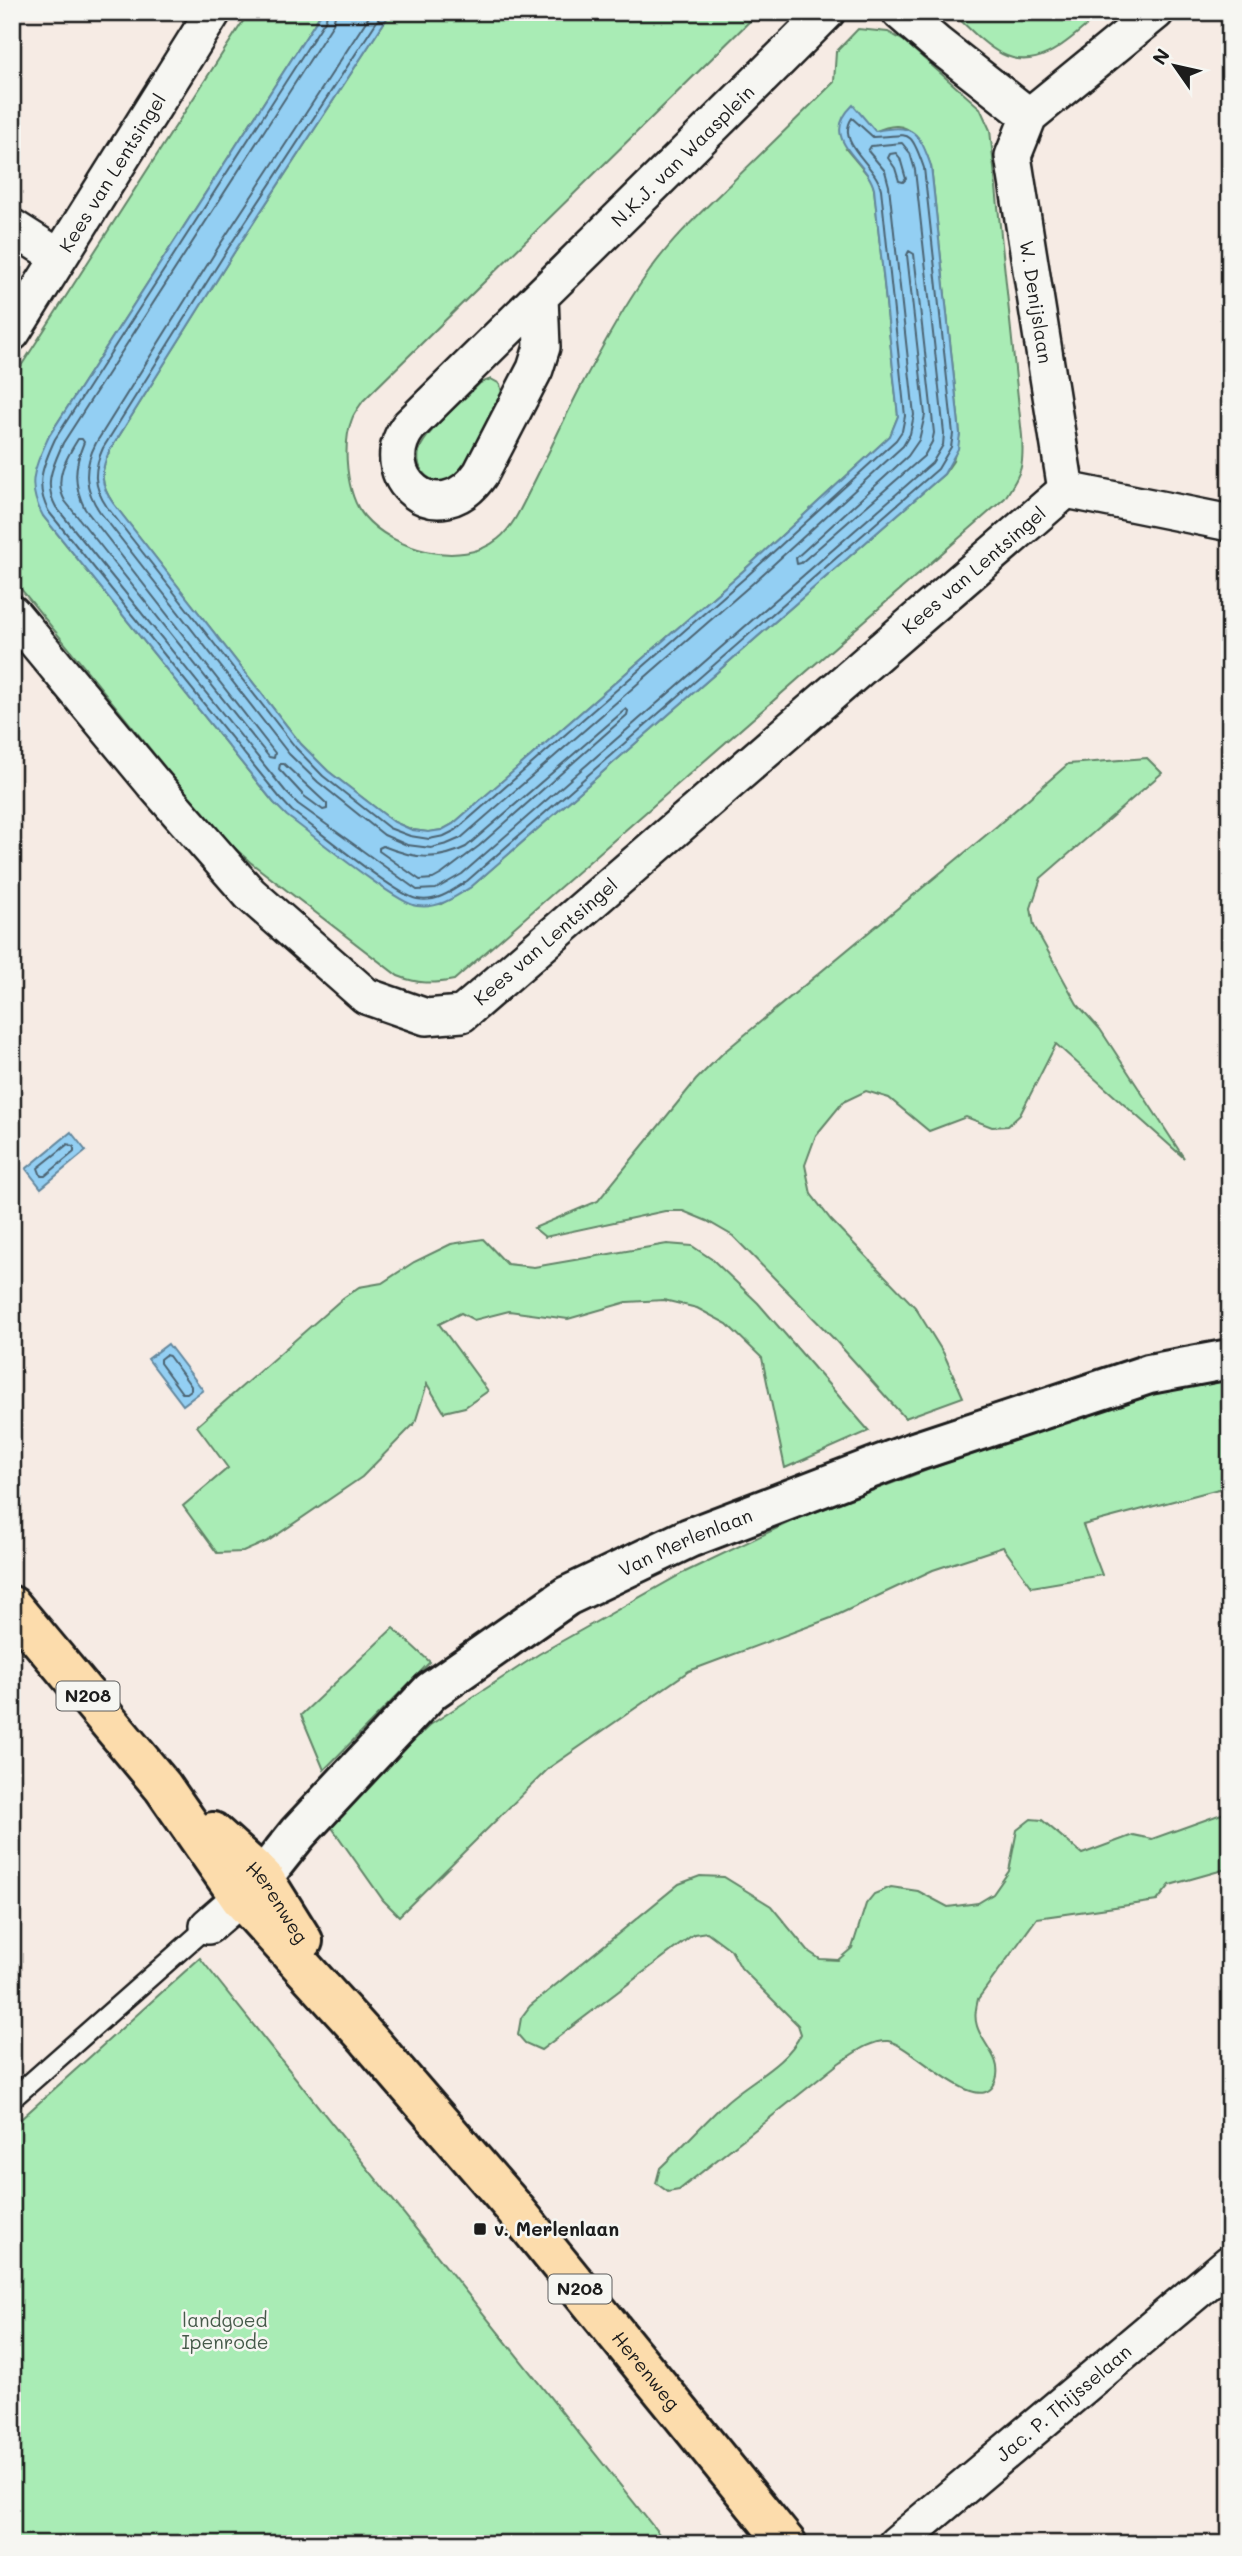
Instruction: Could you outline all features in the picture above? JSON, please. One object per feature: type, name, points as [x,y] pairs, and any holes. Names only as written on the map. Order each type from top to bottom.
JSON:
[{"type":"main road","name":"Van Merlenlaan","points":[[251,1887],[431,1691],[567,1596],[689,1538],[911,1453],[1149,1374],[1230,1359]]},
{"type":"main road","name":"Herenweg","points":[[12,1606],[163,1787],[251,1887],[368,2039],[514,2208],[788,2544]]},
{"type":"street","name":"Kees van Lentsingel","points":[[12,333],[213,12]]},
{"type":"street","name":"N.K.J. van Waasplein","points":[[540,297],[542,347],[535,369],[481,472],[462,495],[448,500],[423,497],[413,490],[398,467],[397,452],[403,434],[540,297],[827,12]]},
{"type":"street","points":[[900,12],[936,44],[1029,116]]},
{"type":"street","name":"W. Denijslaan","points":[[1066,490],[1013,156],[1029,116],[1156,12]]},
{"type":"street","points":[[12,227],[59,257]]},
{"type":"street","name":"Kees van Lentsingel","points":[[12,614],[250,894],[366,996],[426,1017],[462,1014],[1066,490]]},
{"type":"street","points":[[1066,490],[1230,523]]},
{"type":"street","name":"Herenweg","points":[[208,1926],[251,1887]]},
{"type":"street","name":"Jac. P. Thijsselaan","points":[[896,2544],[1230,2263]]},
{"type":"lane","name":"Herenweg","points":[[12,2099],[208,1926]]},
{"type":"green space","points":[[249,12],[322,12],[49,436],[43,516],[274,803],[441,904],[471,887],[944,474],[953,461],[960,434],[931,166],[923,148],[906,128],[886,127],[846,149],[872,180],[874,189],[898,416],[890,436],[743,571],[453,824],[442,830],[428,832],[413,830],[394,822],[328,771],[301,744],[113,503],[103,478],[109,452],[235,251],[391,12],[765,12],[756,15],[363,401],[355,412],[349,429],[347,455],[350,483],[358,507],[377,528],[392,538],[428,552],[466,553],[483,548],[508,529],[594,361],[646,276],[685,229],[834,82],[836,52],[858,29],[888,32],[904,41],[980,108],[990,130],[1022,436],[1021,468],[1011,489],[1005,498],[454,980],[425,982],[398,976],[250,862],[201,812],[12,578],[12,380]]},
{"type":"green space","points":[[952,12],[1102,12],[1056,49],[1030,59],[1016,59],[995,50]]},
{"type":"green space","points":[[491,379],[500,384],[502,393],[464,468],[450,480],[432,480],[425,475],[418,460],[424,441],[480,383]]},
{"type":"green space","points":[[1147,758],[1162,773],[1041,878],[1031,908],[1034,926],[1077,1004],[1100,1029],[1184,1158],[1056,1044],[1020,1115],[1008,1126],[992,1127],[966,1117],[929,1131],[889,1098],[866,1091],[843,1102],[816,1135],[805,1165],[811,1194],[831,1220],[915,1307],[944,1354],[963,1397],[905,1418],[835,1340],[733,1236],[683,1211],[665,1211],[545,1237],[534,1228],[598,1201],[696,1080],[724,1052],[1068,764]]},
{"type":"green space","points":[[483,1239],[507,1264],[534,1267],[667,1244],[692,1246],[713,1260],[758,1303],[869,1431],[785,1468],[762,1358],[727,1324],[697,1308],[664,1300],[627,1302],[568,1319],[509,1311],[474,1320],[461,1313],[439,1324],[488,1391],[465,1407],[444,1412],[427,1384],[415,1423],[362,1477],[268,1541],[243,1552],[217,1553],[183,1506],[228,1468],[197,1426],[359,1287],[382,1283],[414,1262],[451,1244]]},
{"type":"green space","points":[[1230,1372],[1230,1486],[1083,1525],[1102,1575],[1032,1587],[1003,1547],[933,1570],[831,1618],[689,1671],[549,1768],[399,1916],[383,1900],[328,1822],[430,1725],[539,1654],[683,1573],[794,1520],[986,1448],[1187,1383]]},
{"type":"green space","points":[[393,1628],[430,1662],[324,1770],[301,1715]]},
{"type":"green space","points":[[1230,1811],[1230,1868],[1170,1885],[1157,1901],[1037,1918],[978,1999],[975,2016],[977,2026],[997,2065],[996,2080],[988,2091],[976,2092],[962,2087],[899,2045],[881,2041],[862,2048],[839,2063],[679,2190],[668,2192],[656,2183],[660,2168],[725,2103],[786,2055],[801,2034],[798,2025],[741,1968],[731,1950],[707,1932],[694,1934],[541,2050],[525,2043],[518,2035],[521,2018],[530,2006],[679,1884],[700,1876],[724,1877],[771,1906],[808,1951],[820,1959],[838,1960],[852,1948],[866,1904],[874,1894],[891,1887],[918,1891],[948,1907],[978,1903],[993,1894],[1009,1871],[1017,1830],[1031,1819],[1042,1820],[1082,1854],[1133,1835],[1152,1839]]},
{"type":"green space","name":"landgoed Ipenrode","points":[[200,1958],[667,2544],[12,2544],[12,2127]]},
{"type":"water","points":[[322,12],[391,12],[235,251],[109,452],[103,478],[113,503],[301,744],[328,771],[394,822],[412,830],[442,830],[453,824],[743,571],[890,436],[898,416],[874,189],[870,178],[842,139],[840,129],[843,117],[853,105],[875,131],[898,128],[913,132],[923,145],[931,166],[960,434],[958,449],[944,474],[471,887],[452,899],[432,906],[417,906],[391,893],[287,816],[274,803],[43,516],[34,494],[36,466],[49,436]]},
{"type":"water","points":[[71,1132],[86,1151],[41,1188],[26,1169]]},
{"type":"water","points":[[168,1344],[203,1390],[183,1405],[148,1359]]},
{"type":"place","name":"v. Merlenlaan","points":[[480,2229]]}]
